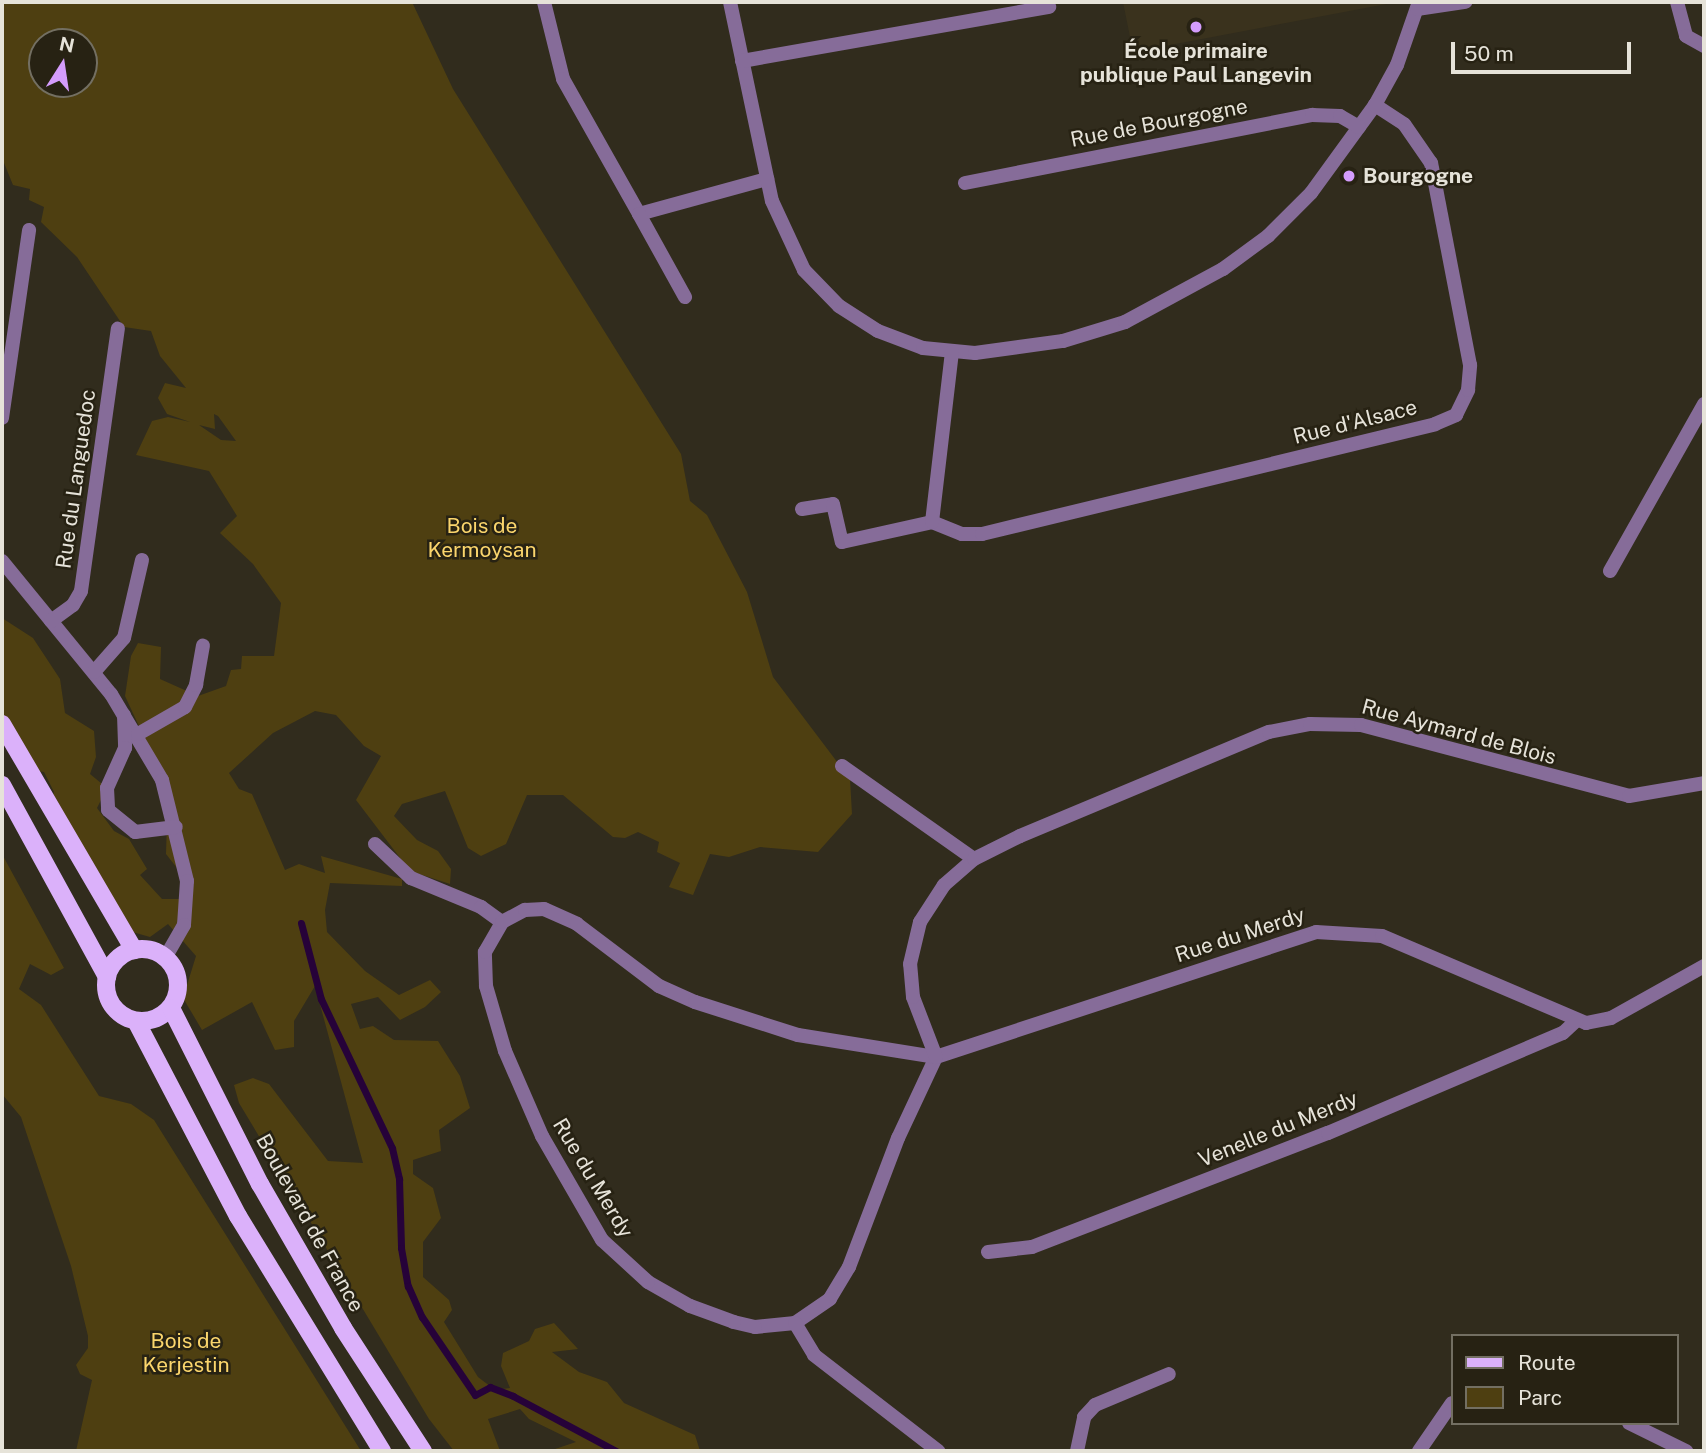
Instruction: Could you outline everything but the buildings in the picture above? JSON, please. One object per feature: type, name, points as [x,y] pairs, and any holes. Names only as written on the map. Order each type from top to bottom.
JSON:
[{"type":"main road","points":[[2,724],[134,950]]},
{"type":"main road","points":[[2,785],[107,977],[112,1006],[135,1021],[238,1216],[382,1451]]},
{"type":"main road","points":[[107,977],[116,960],[134,950],[154,951],[165,958],[179,986],[171,1008],[155,1020],[135,1021]]},
{"type":"main road","name":"Boulevard de France","points":[[171,1008],[267,1196],[355,1349],[423,1451]]},
{"type":"street","points":[[544,2],[563,79],[685,297]]},
{"type":"street","points":[[730,2],[767,179],[786,238],[821,290],[878,331],[903,342],[952,352],[1002,352],[1063,341],[1125,322],[1181,295],[1242,256],[1294,211],[1375,105],[1397,65],[1418,6],[1465,2]]},
{"type":"street","points":[[1677,2],[1686,36],[1704,46]]},
{"type":"street","points":[[741,61],[1049,7]]},
{"type":"street","name":"Rue d'Alsace","points":[[932,522],[962,534],[982,534],[1435,424],[1456,415],[1468,390],[1469,365],[1431,163],[1404,124],[1375,105]]},
{"type":"street","name":"Rue de Bourgogne","points":[[965,183],[1312,115],[1340,116],[1359,127]]},
{"type":"street","points":[[639,214],[767,179]]},
{"type":"street","points":[[2,418],[29,230]]},
{"type":"street","name":"Rue du Languedoc","points":[[51,621],[73,605],[81,591],[118,329]]},
{"type":"street","points":[[802,509],[833,504],[842,542],[932,522],[952,352]]},
{"type":"street","points":[[1610,571],[1704,404]]},
{"type":"street","points":[[94,672],[124,638],[142,560]]},
{"type":"street","points":[[2,561],[94,672],[123,710],[149,753],[176,827],[187,898],[184,925],[165,958]]},
{"type":"street","points":[[138,734],[185,707],[196,685],[203,646]]},
{"type":"street","points":[[123,710],[126,738],[118,767],[107,788],[108,810],[114,819],[145,833],[176,827]]},
{"type":"street","name":"Rue Aymard de Blois","points":[[936,1058],[913,998],[911,949],[932,901],[974,859],[1162,774],[1269,732],[1310,724],[1385,730],[1549,778],[1629,796],[1704,783]]},
{"type":"street","points":[[118,767],[149,753]]},
{"type":"street","points":[[842,766],[974,859]]},
{"type":"street","points":[[374,844],[411,878],[481,907],[502,922]]},
{"type":"street","name":"Rue du Merdy","points":[[936,1058],[898,1138],[849,1267],[821,1308],[795,1323],[755,1327],[700,1311],[648,1282],[602,1240],[526,1104],[494,1016],[483,963],[488,941],[502,922],[525,910],[544,909],[577,925],[659,986],[695,1002],[798,1035],[936,1058],[1291,938],[1338,930],[1364,932],[1404,944],[1576,1021],[1611,1018],[1704,966]]},
{"type":"street","name":"Venelle du Merdy","points":[[988,1252],[1032,1247],[1328,1133],[1563,1033],[1576,1021]]},
{"type":"street","points":[[795,1323],[814,1355],[938,1451]]},
{"type":"street","points":[[1077,1451],[1084,1417],[1095,1405],[1169,1374]]},
{"type":"street","points":[[1419,1451],[1450,1406]]},
{"type":"street","points":[[1633,1425],[1686,1451]]},
{"type":"shaded area","name":"École primaire publique Paul Langevin","points":[[1123,2],[1397,2],[1133,52]]},
{"type":"green space","name":"Bois de Kermoysan","points":[[2,2],[412,2],[453,89],[681,454],[690,501],[707,515],[747,592],[773,677],[850,779],[852,814],[818,852],[760,847],[729,857],[710,854],[693,895],[669,887],[680,863],[657,852],[659,842],[638,832],[625,838],[613,837],[563,795],[527,795],[506,844],[481,856],[468,848],[445,791],[402,804],[394,816],[417,840],[438,851],[451,869],[450,884],[410,871],[356,800],[381,756],[364,746],[336,715],[315,711],[273,733],[229,773],[239,789],[252,794],[285,870],[299,864],[325,873],[321,856],[402,879],[402,886],[330,883],[325,910],[327,932],[365,971],[399,995],[430,980],[441,992],[425,1007],[400,1020],[378,997],[351,1004],[360,1029],[373,1026],[394,1040],[438,1041],[460,1076],[470,1108],[439,1130],[441,1151],[413,1160],[413,1174],[433,1188],[441,1218],[423,1242],[423,1277],[449,1300],[452,1310],[444,1322],[478,1377],[495,1390],[510,1388],[501,1366],[503,1353],[529,1341],[535,1329],[554,1323],[578,1349],[552,1352],[579,1372],[607,1382],[624,1403],[695,1435],[700,1451],[549,1451],[576,1442],[529,1419],[520,1409],[488,1419],[500,1451],[454,1451],[429,1419],[239,1103],[234,1085],[253,1078],[269,1084],[328,1161],[363,1163],[315,986],[294,1021],[294,1047],[275,1050],[252,1002],[202,1030],[183,998],[196,956],[168,924],[150,937],[129,931],[51,802],[54,792],[44,772],[31,770],[2,717],[2,618],[33,638],[60,679],[65,713],[94,731],[96,757],[90,774],[107,788],[97,808],[114,831],[129,839],[147,869],[140,875],[162,899],[192,899],[184,877],[166,854],[168,789],[125,696],[131,656],[138,643],[161,647],[160,679],[198,696],[226,686],[231,670],[241,669],[242,656],[274,656],[281,603],[253,564],[220,533],[237,516],[209,471],[136,455],[152,421],[168,417],[190,422],[167,414],[158,398],[165,383],[186,388],[160,356],[151,331],[124,327],[77,257],[41,222],[44,207],[29,200],[30,189],[13,185],[2,158]],"holes":[[[214,414],[236,441],[221,440],[199,425],[215,429]]]},
{"type":"green space","name":"Bois de Kerjestin","points":[[2,854],[64,968],[51,975],[30,964],[19,989],[41,1005],[99,1096],[131,1104],[154,1120],[361,1451],[76,1451],[92,1380],[80,1374],[76,1365],[88,1348],[88,1336],[71,1266],[21,1117],[2,1094]]},
{"type":"waterway","points":[[301,923],[321,999],[392,1148],[399,1179],[401,1248],[408,1286],[422,1317],[475,1395],[490,1387],[513,1396],[616,1451]]},
{"type":"place","name":"École primaire publique Paul Langevin","points":[[1196,27]]},
{"type":"place","name":"Bourgogne","points":[[1349,176]]}]
